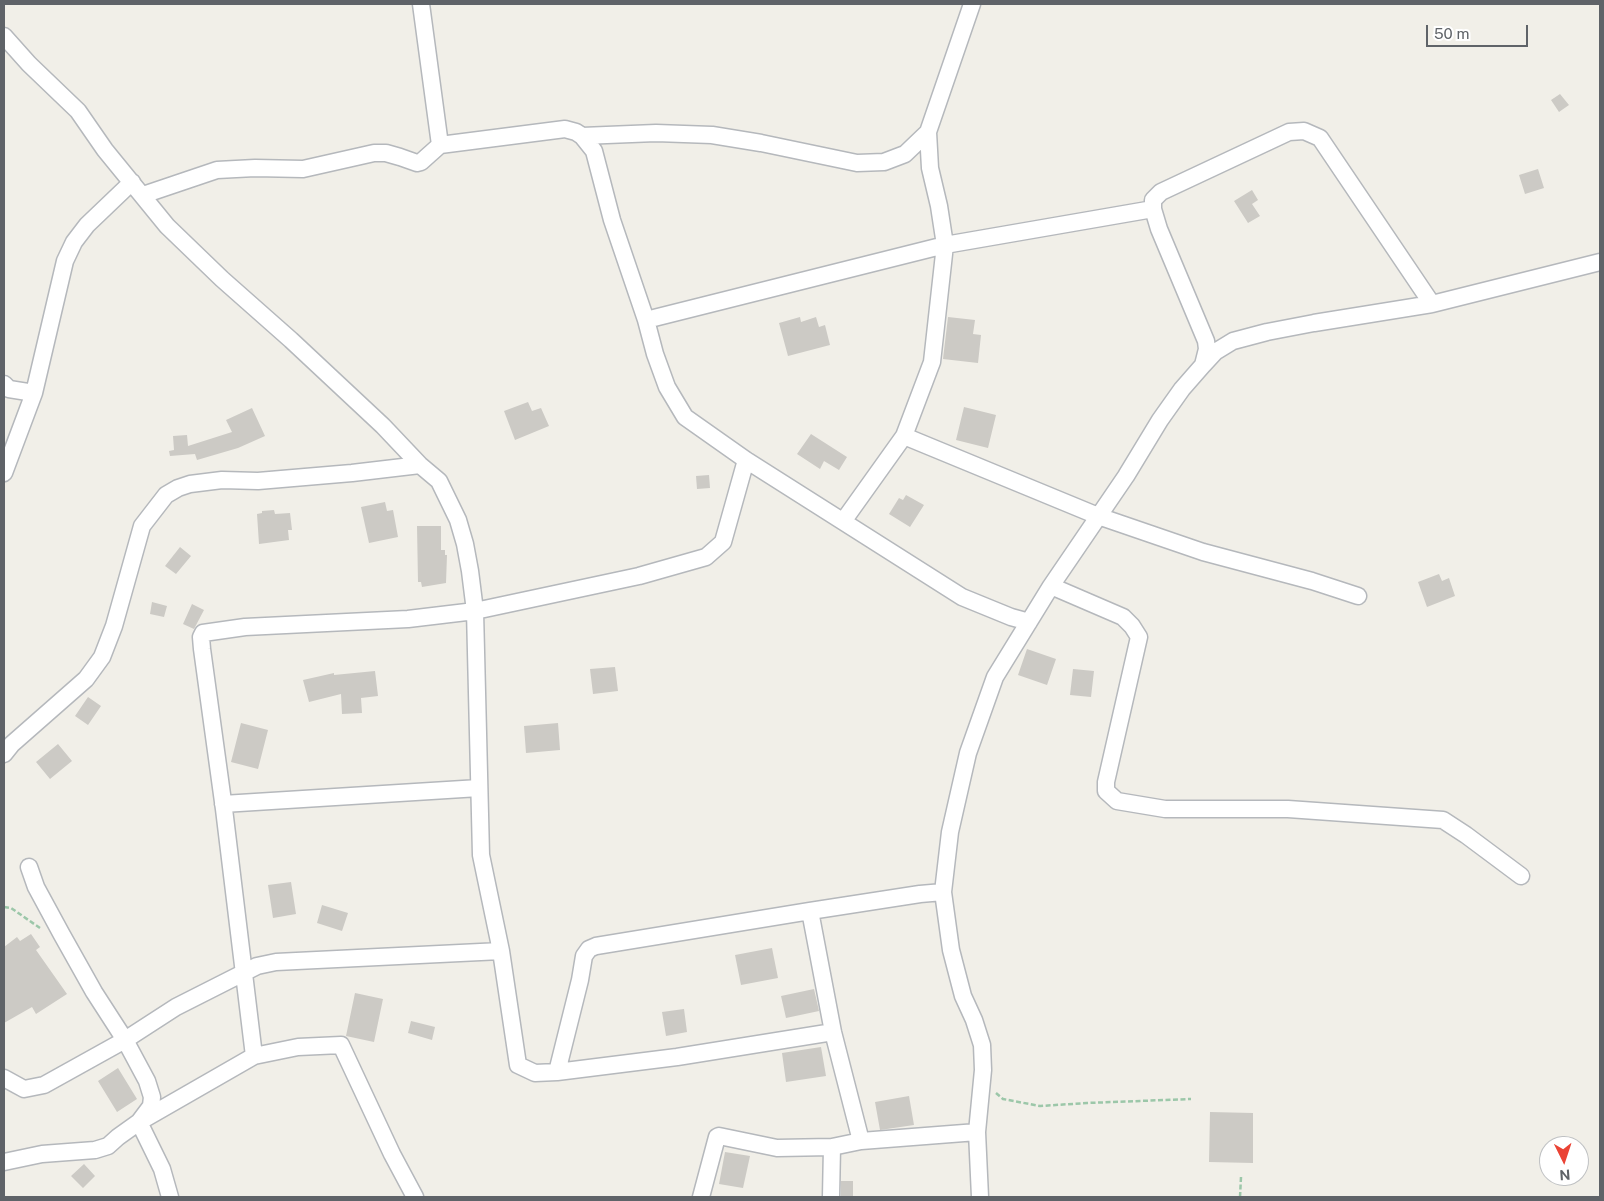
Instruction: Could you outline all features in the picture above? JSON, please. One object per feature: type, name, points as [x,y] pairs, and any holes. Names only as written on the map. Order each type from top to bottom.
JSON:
[{"type":"street","points":[[421,4],[440,145]]},
{"type":"street","points":[[844,520],[904,436],[932,362],[945,245],[939,206],[930,168],[928,132],[972,4]]},
{"type":"street","points":[[4,36],[29,64],[78,111],[104,150],[167,226],[383,426],[420,465],[439,481],[458,520],[465,544],[475,610],[481,855],[501,951],[518,1065],[535,1073],[556,1072],[677,1057],[833,1032]]},
{"type":"street","points":[[143,195],[217,170],[255,168],[304,169],[374,153],[400,156],[417,163],[421,162],[440,145],[565,129],[576,132],[582,136],[594,151],[612,220],[666,386],[684,417],[746,460],[844,520],[962,597],[1011,617],[1029,622]]},
{"type":"street","points":[[1203,365],[1207,349],[1206,341],[1153,209],[1153,200],[1161,192],[1289,132],[1304,131],[1320,138],[1432,304]]},
{"type":"street","points":[[582,136],[656,133],[712,135],[857,163],[884,162],[905,154],[928,132]]},
{"type":"street","points":[[4,473],[34,393],[64,261],[74,242],[87,225],[132,182]]},
{"type":"street","points":[[646,320],[945,245],[1153,209]]},
{"type":"street","points":[[980,1197],[977,1132],[983,1070],[982,1045],[974,1020],[963,996],[951,950],[943,892],[950,832],[968,753],[994,677],[1051,586],[1126,476],[1182,389],[1216,352],[1233,341],[1314,323],[1432,304],[1600,262]]},
{"type":"street","points":[[4,384],[9,388],[34,393]]},
{"type":"street","points":[[904,436],[1098,516],[1203,552],[1312,581],[1358,596]]},
{"type":"street","points":[[254,1056],[202,649],[201,637],[203,633],[245,627],[408,619],[475,610],[639,576],[706,556],[723,542],[746,460]]},
{"type":"street","points":[[4,754],[12,744],[86,679],[102,657],[114,626],[142,526],[166,495],[190,484],[222,480],[258,481],[324,476],[420,465]]},
{"type":"street","points":[[1051,586],[1123,617],[1139,637],[1106,782],[1106,791],[1117,801],[1165,809],[1288,809],[1443,820],[1521,876]]},
{"type":"street","points":[[223,804],[479,788]]},
{"type":"street","points":[[29,867],[36,887],[56,924],[94,992],[125,1040],[146,1081],[152,1097],[151,1106],[140,1122]]},
{"type":"street","points":[[556,1072],[580,980],[584,956],[589,949],[596,946],[810,911],[943,892]]},
{"type":"street","points":[[810,911],[833,1032],[861,1141]]},
{"type":"street","points":[[4,1078],[24,1089],[44,1085],[125,1040],[176,1007],[257,966],[276,962],[501,951]]},
{"type":"street","points":[[4,1162],[42,1154],[95,1150],[108,1146],[140,1122],[254,1056],[298,1046],[341,1045],[392,1154],[415,1197]]},
{"type":"street","points":[[140,1122],[162,1169],[170,1197]]},
{"type":"street","points":[[702,1197],[717,1137],[719,1136],[777,1148],[832,1147],[861,1141],[977,1132]]},
{"type":"street","points":[[831,1197],[832,1147]]},
{"type":"path","points":[[4,907],[11,908],[40,928],[56,924]]},
{"type":"path","points":[[983,1070],[993,1090],[1003,1100],[1040,1106],[1191,1099]]},
{"type":"path","points":[[1240,1197],[1241,1177]]},
{"type":"building","points":[[1560,94],[1569,105],[1559,112],[1551,100]]},
{"type":"building","points":[[1538,169],[1544,188],[1525,194],[1519,175]]},
{"type":"building","points":[[1252,190],[1258,200],[1252,204],[1260,216],[1248,223],[1234,201]]},
{"type":"building","points":[[800,317],[801,322],[816,317],[819,327],[825,325],[830,345],[788,356],[779,323]]},
{"type":"building","points":[[948,317],[975,320],[973,334],[981,335],[978,363],[943,359]]},
{"type":"building","points":[[528,402],[532,411],[541,408],[549,426],[515,440],[504,411]]},
{"type":"building","points":[[964,407],[996,415],[988,448],[956,440]]},
{"type":"building","points":[[252,408],[265,436],[238,448],[197,460],[195,454],[170,456],[169,451],[174,450],[173,436],[187,435],[188,446],[232,432],[226,420]]},
{"type":"building","points":[[811,434],[847,457],[839,470],[824,461],[820,469],[797,454]]},
{"type":"building","points":[[709,475],[710,488],[697,489],[696,476]]},
{"type":"building","points":[[906,495],[924,505],[910,527],[889,514],[899,498],[903,500]]},
{"type":"building","points":[[385,502],[387,511],[393,510],[398,537],[369,543],[361,507]]},
{"type":"building","points":[[274,510],[275,514],[290,513],[292,530],[288,530],[289,540],[259,544],[257,514],[262,513],[262,511]]},
{"type":"building","points":[[417,526],[441,526],[441,550],[445,550],[445,555],[447,555],[446,583],[422,587],[421,582],[418,582]]},
{"type":"building","points":[[180,547],[191,556],[176,574],[165,566]]},
{"type":"building","points":[[1439,574],[1442,581],[1449,578],[1455,596],[1427,607],[1418,582]]},
{"type":"building","points":[[152,602],[167,606],[164,617],[150,614]]},
{"type":"building","points":[[192,604],[204,610],[194,629],[183,624]]},
{"type":"building","points":[[1027,649],[1056,659],[1047,685],[1018,675]]},
{"type":"building","points":[[615,667],[618,691],[593,694],[590,669]]},
{"type":"building","points":[[1073,669],[1094,671],[1091,697],[1070,695]]},
{"type":"building","points":[[375,671],[378,696],[361,698],[362,713],[342,714],[341,694],[309,702],[303,680],[334,673],[334,675]]},
{"type":"building","points":[[88,697],[101,706],[88,725],[75,716]]},
{"type":"building","points":[[241,723],[268,730],[258,769],[231,762]]},
{"type":"building","points":[[558,723],[560,750],[526,753],[524,726]]},
{"type":"building","points":[[58,744],[72,761],[50,779],[36,762]]},
{"type":"building","points":[[291,882],[296,914],[273,918],[268,885]]},
{"type":"building","points":[[322,905],[348,913],[342,931],[317,923]]},
{"type":"building","points":[[31,934],[40,947],[36,950],[67,994],[36,1014],[32,1007],[4,1023],[4,947],[17,937],[20,941]]},
{"type":"building","points":[[772,948],[778,978],[741,985],[735,955]]},
{"type":"building","points":[[814,989],[819,1011],[786,1018],[781,996]]},
{"type":"building","points":[[355,993],[383,999],[374,1042],[346,1036]]},
{"type":"building","points":[[684,1009],[687,1032],[666,1036],[662,1012]]},
{"type":"building","points":[[411,1021],[435,1027],[432,1040],[408,1033]]},
{"type":"building","points":[[821,1047],[826,1076],[786,1082],[782,1053]]},
{"type":"building","points":[[118,1068],[137,1099],[117,1112],[98,1081]]},
{"type":"building","points":[[909,1096],[914,1125],[880,1130],[875,1102]]},
{"type":"building","points":[[1210,1112],[1253,1113],[1253,1163],[1209,1162]]},
{"type":"building","points":[[725,1152],[750,1156],[743,1188],[719,1184]]},
{"type":"building","points":[[84,1164],[95,1176],[83,1188],[71,1176]]},
{"type":"building","points":[[841,1181],[853,1181],[853,1197],[841,1197]]}]
